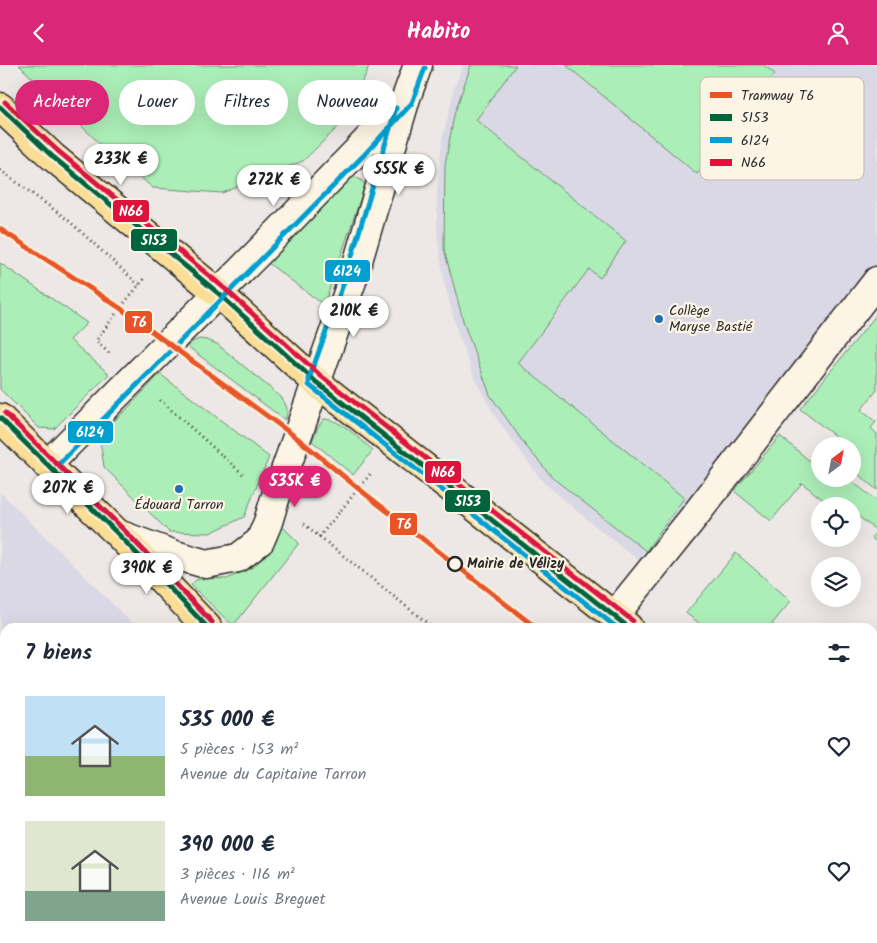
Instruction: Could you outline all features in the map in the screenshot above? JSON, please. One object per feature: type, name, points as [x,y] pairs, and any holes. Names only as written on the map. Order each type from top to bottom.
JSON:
[{"type":"main road","points":[[0,107],[53,157],[218,293],[316,382],[621,622]]},
{"type":"main road","points":[[0,418],[118,534],[203,623]]},
{"type":"street","points":[[118,534],[175,555],[206,563],[238,558],[260,541],[352,281],[406,98],[418,65]]},
{"type":"street","points":[[47,465],[359,149],[406,98]]},
{"type":"street","points":[[621,622],[693,518],[877,281]]},
{"type":"path","points":[[0,170],[68,220],[139,285],[96,341],[274,502],[427,623]]},
{"type":"path","points":[[319,537],[376,467]]},
{"type":"shaded area","name":"Collège Maryse Bastié","points":[[463,65],[877,65],[877,303],[657,575],[542,481],[496,418],[476,382],[458,334],[444,282],[437,234],[437,188],[442,140],[455,86]]},
{"type":"shaded area","points":[[0,492],[132,623],[0,623]]},
{"type":"green space","points":[[19,65],[369,65],[363,80],[298,80],[298,125],[340,125],[303,161],[222,193],[153,188],[101,145],[80,125],[109,125],[109,80],[34,80]]},
{"type":"green space","points":[[471,65],[516,65],[476,120],[626,241],[600,278],[589,269],[518,363],[684,498],[646,551],[554,479],[525,445],[490,395],[464,324],[444,249],[445,165],[454,115]]},
{"type":"green space","points":[[566,65],[764,65],[775,74],[773,77],[700,77],[700,170],[697,174]]},
{"type":"green space","points":[[355,177],[365,185],[324,305],[268,263],[343,185]]},
{"type":"green space","points":[[0,263],[87,323],[70,340],[109,374],[54,429],[39,428],[0,389]]},
{"type":"green space","points":[[877,314],[877,390],[861,410],[876,422],[871,428],[877,434],[877,490],[861,477],[861,437],[836,437],[800,409]]},
{"type":"green space","points":[[199,339],[217,344],[281,397],[287,408],[285,420],[187,346]]},
{"type":"green space","points":[[160,374],[269,457],[244,517],[210,533],[169,532],[104,467],[99,434],[126,410]]},
{"type":"green space","points":[[324,419],[344,426],[373,450],[353,475],[312,441]]},
{"type":"green space","points":[[780,436],[811,462],[811,487],[859,487],[877,501],[877,531],[861,518],[861,497],[820,497],[802,483],[771,521],[734,491]]},
{"type":"green space","points":[[280,524],[299,543],[235,623],[230,623],[191,585],[196,580],[203,578],[227,579],[253,567],[267,554],[275,540]]},
{"type":"green space","points":[[877,531],[877,542],[871,538]]},
{"type":"green space","points":[[736,553],[791,601],[773,623],[699,623],[686,613]]},
{"type":"tram line","name":"T6","points":[[0,229],[120,308],[297,438],[530,623]]},
{"type":"transit line","name":"6124","points":[[212,622],[123,529],[58,465],[365,154],[412,103],[425,68]]},
{"type":"transit line","name":"N66","points":[[5,102],[58,151],[223,287],[321,376],[633,621]]},
{"type":"transit line","name":"5153","points":[[0,107],[53,157],[218,293],[316,382],[623,623]]},
{"type":"transit line","name":"6124","points":[[391,125],[345,279],[309,379],[309,385],[611,623]]},
{"type":"transit line","name":"N66","points":[[5,413],[123,529],[212,622]]},
{"type":"transit line","name":"5153","points":[[0,418],[118,534],[203,623]]},
{"type":"place","name":"Collège Maryse Bastié","points":[[659,319]]},
{"type":"place","name":"Édouard Tarron","points":[[179,489]]},
{"type":"place","name":"Mairie de Vélizy","points":[[455,564]]}]
